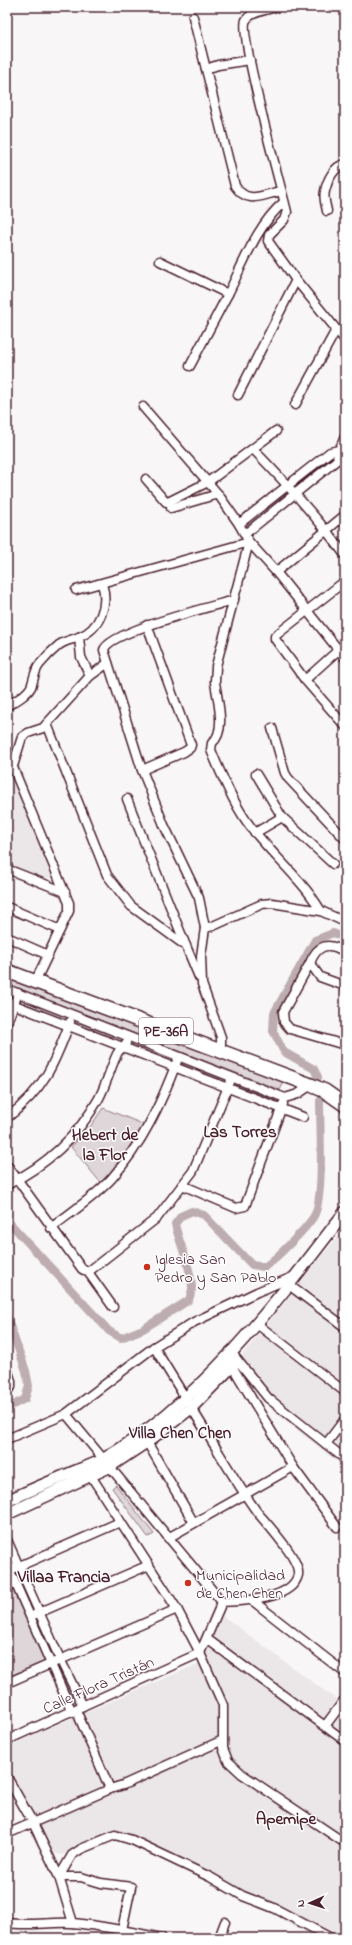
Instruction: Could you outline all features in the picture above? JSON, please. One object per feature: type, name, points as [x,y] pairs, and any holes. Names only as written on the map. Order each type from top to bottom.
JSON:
[{"type":"highway","name":"PE-36A","points":[[7,971],[311,1085],[325,1091],[345,1105]]},
{"type":"main road","points":[[7,1501],[106,1463],[147,1442],[188,1403],[230,1358],[345,1212]]},
{"type":"main road","points":[[7,1514],[91,1476],[129,1443],[188,1403]]},
{"type":"street","points":[[276,7],[252,14],[246,20],[244,27],[250,60],[287,216],[270,232],[268,241],[296,280],[345,340]]},
{"type":"street","points":[[193,17],[235,186],[242,195],[248,198],[281,191]]},
{"type":"street","points":[[206,69],[218,65],[250,60]]},
{"type":"street","points":[[327,211],[324,192],[334,171],[338,167],[345,164]]},
{"type":"street","points":[[190,366],[259,232],[271,213],[284,202]]},
{"type":"street","points":[[160,261],[228,294]]},
{"type":"street","points":[[238,395],[296,280]]},
{"type":"street","points":[[295,405],[336,330]]},
{"type":"street","points":[[143,407],[218,494],[239,524],[249,542],[276,572],[345,658]]},
{"type":"street","points":[[146,480],[166,502],[208,482],[276,430]]},
{"type":"street","points":[[245,534],[337,460],[339,450],[345,437]]},
{"type":"street","points":[[253,449],[296,493],[326,529],[345,555]]},
{"type":"street","points":[[239,524],[330,452],[339,450]]},
{"type":"street","points":[[171,508],[218,494]]},
{"type":"street","points":[[276,572],[326,529],[345,515]]},
{"type":"street","points":[[76,590],[249,542]]},
{"type":"street","points":[[249,542],[216,666],[215,682],[219,701],[219,732],[216,739],[212,743],[211,750],[229,790],[249,825],[311,895],[321,911]]},
{"type":"street","points":[[345,580],[275,636],[275,639],[305,680],[345,726]]},
{"type":"street","points":[[7,706],[25,694],[31,687],[39,665],[59,645],[69,639],[79,637],[89,632],[100,617],[105,594],[102,584]]},
{"type":"street","points":[[202,984],[201,956],[205,928],[199,898],[164,826],[142,770],[104,650],[106,645],[147,625],[234,600]]},
{"type":"street","points":[[142,770],[184,752],[190,748],[191,745],[147,625]]},
{"type":"street","points":[[79,637],[81,657],[90,676]]},
{"type":"street","points":[[305,680],[345,644]]},
{"type":"street","points":[[10,767],[22,737],[28,733],[37,731],[47,724],[90,676],[108,663]]},
{"type":"street","points":[[47,724],[107,875],[131,906],[186,946]]},
{"type":"street","points":[[272,728],[285,773],[288,778],[345,839]]},
{"type":"street","points":[[7,753],[10,767],[69,903],[69,910],[35,982]]},
{"type":"street","points":[[256,774],[282,817],[333,864]]},
{"type":"street","points":[[127,799],[202,984],[221,1037],[221,1051]]},
{"type":"street","points":[[255,832],[282,817]]},
{"type":"street","points":[[7,869],[65,892]]},
{"type":"street","points":[[205,928],[213,926],[262,904],[272,903],[321,911],[345,922]]},
{"type":"street","points":[[7,907],[60,930]]},
{"type":"street","points":[[7,936],[48,955]]},
{"type":"street","points":[[345,952],[332,946],[321,947],[314,953],[283,1012],[284,1022],[290,1028],[345,1046]]},
{"type":"street","points":[[310,963],[320,977],[345,986]]},
{"type":"street","points":[[7,989],[285,1098],[298,1094],[311,1085]]},
{"type":"street","points":[[7,1023],[11,1003],[18,994]]},
{"type":"street","points":[[11,1003],[304,1117]]},
{"type":"street","points":[[7,1118],[26,1103],[42,1084],[53,1066],[72,1014]]},
{"type":"street","points":[[118,1052],[116,1043],[119,1033]]},
{"type":"street","points":[[7,1185],[18,1179],[65,1145],[82,1125],[99,1099],[118,1052],[124,1046],[128,1036]]},
{"type":"street","points":[[51,1228],[112,1178],[142,1138],[154,1118],[178,1057]]},
{"type":"street","points":[[88,1272],[157,1218],[182,1186],[193,1171],[233,1077]]},
{"type":"street","points":[[182,1186],[236,1208],[245,1206],[285,1098]]},
{"type":"street","points":[[7,1165],[82,1270],[88,1272],[113,1307]]},
{"type":"street","points":[[7,1440],[66,1414],[154,1347],[194,1322],[257,1292],[296,1276]]},
{"type":"street","points":[[288,1285],[344,1324]]},
{"type":"street","points":[[257,1324],[345,1392]]},
{"type":"street","points":[[154,1347],[244,1495],[293,1557],[298,1571],[297,1577],[291,1586],[282,1592],[253,1601],[222,1602]]},
{"type":"street","points":[[230,1358],[268,1398],[345,1459]]},
{"type":"street","points":[[230,1358],[293,1467],[337,1527]]},
{"type":"street","points":[[7,1368],[11,1381],[10,1387],[7,1390]]},
{"type":"street","points":[[66,1414],[222,1602]]},
{"type":"street","points":[[326,1444],[345,1419]]},
{"type":"street","points":[[147,1442],[194,1523]]},
{"type":"street","points":[[168,1538],[293,1467]]},
{"type":"street","points":[[91,1476],[177,1609],[200,1653],[223,1704],[223,1748],[228,1761],[242,1774],[345,1843]]},
{"type":"street","points":[[77,1709],[51,1664],[31,1616],[8,1569],[19,1566],[120,1522]]},
{"type":"street","points":[[7,1540],[60,1659],[77,1709],[110,1789]]},
{"type":"street","points":[[31,1616],[149,1565]]},
{"type":"street","points":[[253,1601],[345,1673]]},
{"type":"street","points":[[200,1653],[222,1602]]},
{"type":"street","points":[[7,1683],[177,1609]]},
{"type":"street","points":[[207,1639],[345,1741]]},
{"type":"street","name":"Calle Flora Tristán","points":[[7,1740],[200,1653]]},
{"type":"street","points":[[325,1726],[345,1699]]},
{"type":"street","points":[[7,1834],[110,1789],[123,1785],[223,1740]]},
{"type":"street","points":[[7,1777],[33,1823],[59,1877],[73,1923]]},
{"type":"street","points":[[59,1877],[72,1855],[115,1835],[132,1840],[210,1877],[243,1896],[274,1908],[331,1938]]},
{"type":"street","points":[[59,1877],[81,1877],[101,1883],[131,1887],[122,1930]]},
{"type":"street","points":[[219,1938],[225,1922]]},
{"type":"street","points":[[7,1923],[23,1925],[73,1923],[122,1930],[162,1938]]},
{"type":"shaded area","points":[[7,750],[20,766],[60,874],[31,883],[7,873]]},
{"type":"shaded area","points":[[7,975],[284,1082],[280,1090],[7,984]]},
{"type":"shaded area","points":[[25,1001],[61,1015],[59,1018],[24,1005]]},
{"type":"shaded area","points":[[78,1022],[113,1035],[112,1039],[77,1025]]},
{"type":"shaded area","points":[[133,1042],[169,1056],[167,1060],[132,1046]]},
{"type":"shaded area","points":[[184,1063],[220,1077],[219,1080],[183,1066]]},
{"type":"shaded area","points":[[238,1084],[276,1098],[274,1101],[237,1087]]},
{"type":"shaded area","points":[[103,1108],[145,1125],[101,1183],[71,1147],[88,1130]]},
{"type":"shaded area","points":[[345,1227],[345,1468],[273,1411],[240,1358]]},
{"type":"shaded area","points":[[116,1485],[154,1534],[148,1537],[112,1488]]},
{"type":"shaded area","points":[[7,1576],[45,1661],[7,1677]]},
{"type":"shaded area","points":[[223,1616],[345,1706],[345,1938],[318,1938],[287,1923],[257,1900],[236,1891],[211,1884],[123,1836],[112,1838],[61,1855],[53,1853],[7,1766],[7,1746],[198,1664]]},
{"type":"shaded area","points":[[62,1669],[76,1701],[73,1703],[59,1671]]},
{"type":"waterway","points":[[318,1077],[314,1069],[284,1052],[273,1031],[274,1013],[315,940],[333,933],[345,938]]},
{"type":"waterway","points":[[7,1220],[109,1331],[121,1338],[143,1329],[189,1300],[192,1289],[190,1273],[175,1224],[181,1216],[192,1211],[204,1215],[252,1265],[264,1267],[300,1234],[315,1214],[320,1191],[320,1101]]},
{"type":"waterway","points":[[7,1317],[26,1371],[29,1386],[25,1399],[7,1408]]},
{"type":"place","name":"Iglesia San Pedro y San Pablo","points":[[147,1267]]},
{"type":"place","name":"Municipalidad de Chen Chen","points":[[188,1583]]},
{"type":"district","name":"Las Torres","points":[[240,1131]]},
{"type":"district","name":"Hebert de la Flor","points":[[105,1144]]},
{"type":"district","name":"Villa Chen Chen","points":[[180,1432]]},
{"type":"district","name":"Villaa Francia","points":[[64,1576]]},
{"type":"district","name":"Apemipe","points":[[286,1818]]}]
